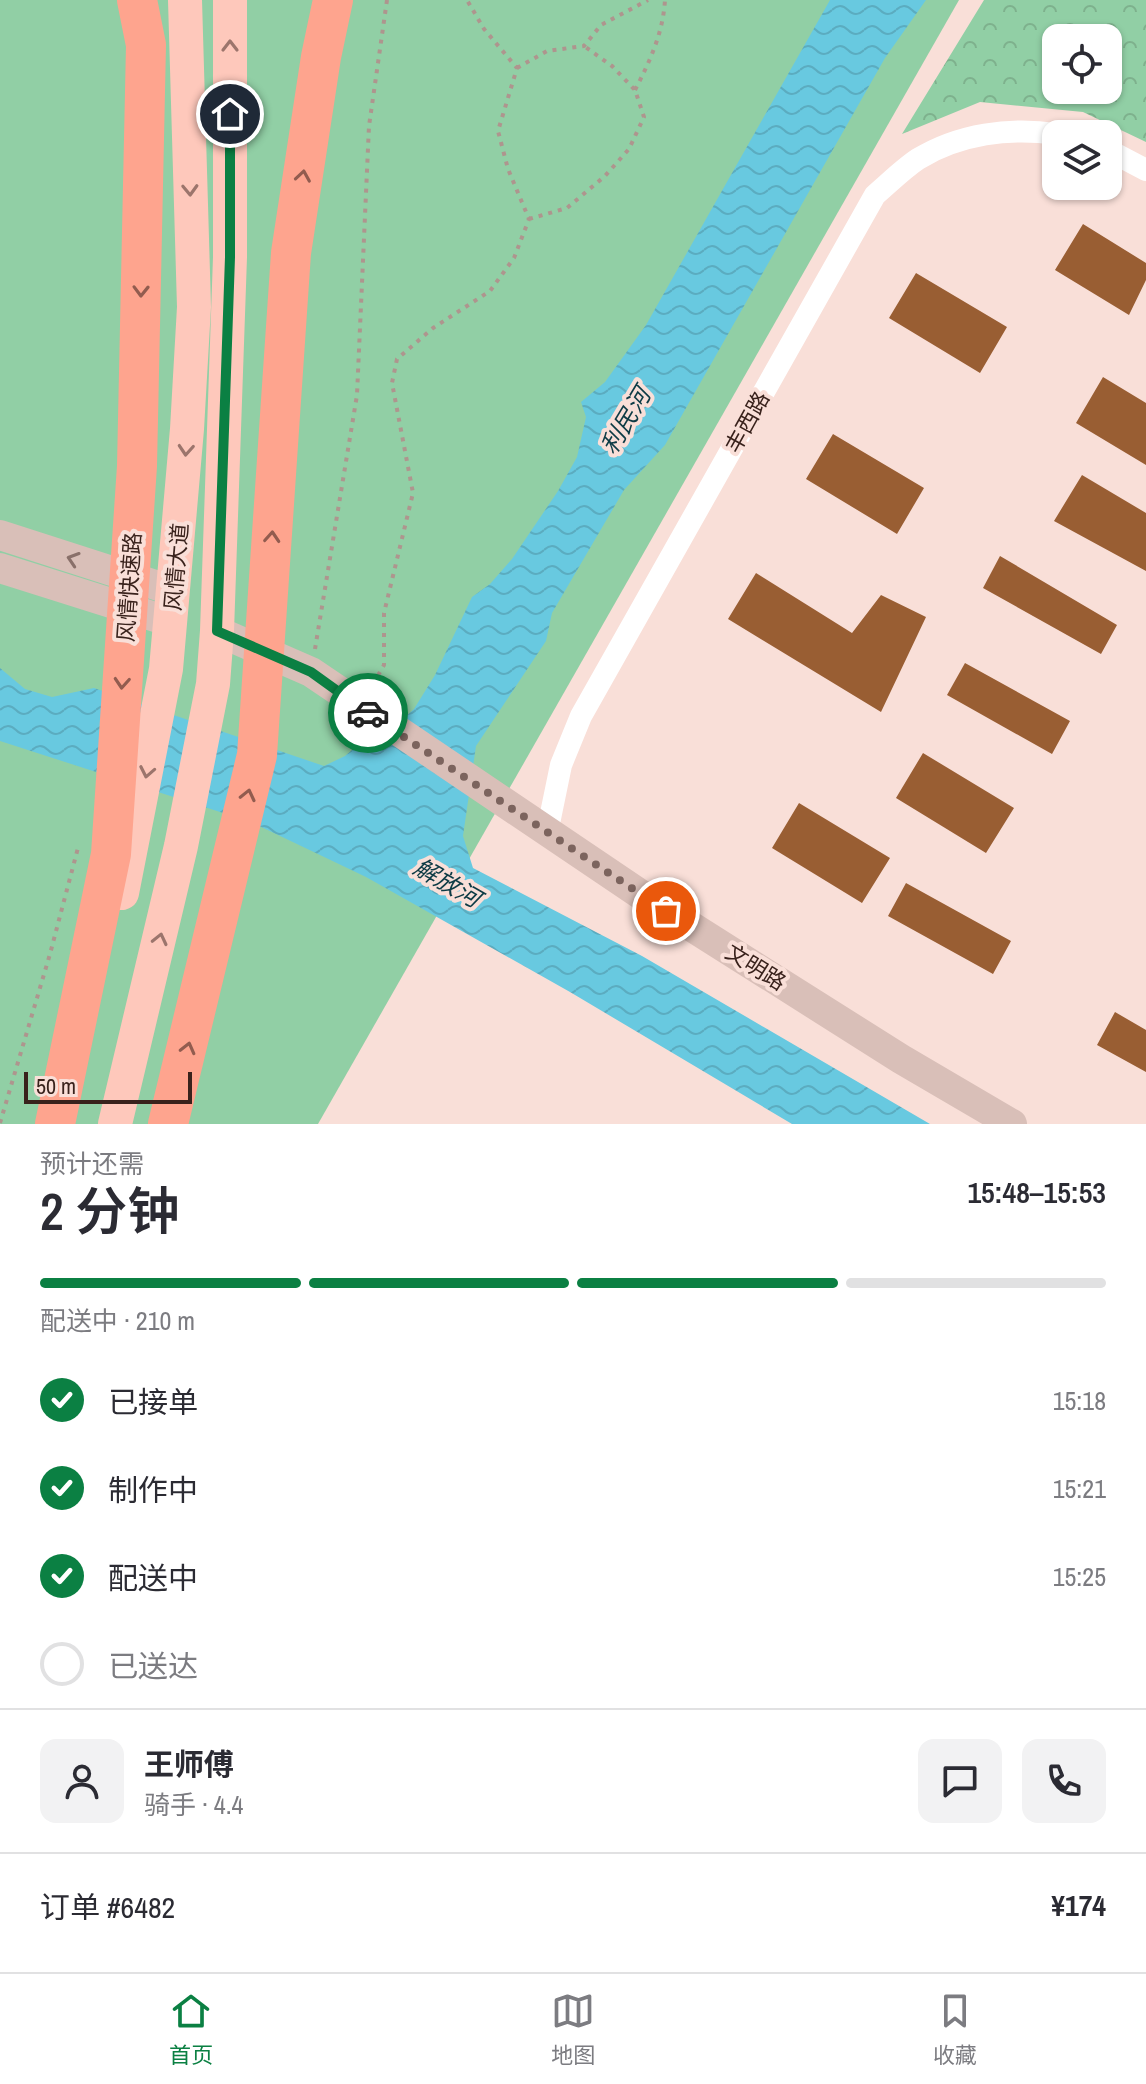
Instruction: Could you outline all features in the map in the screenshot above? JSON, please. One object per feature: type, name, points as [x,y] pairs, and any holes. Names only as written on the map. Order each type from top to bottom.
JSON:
[{"type":"highway","name":"风情快速路","points":[[55,1124],[111,854],[137,466],[146,45],[137,0]]},
{"type":"highway","points":[[168,1124],[257,755],[291,253],[321,57],[333,0]]},
{"type":"main road","name":"风情大道","points":[[69,1124],[138,819],[166,669],[194,307],[185,0]]},
{"type":"main road","name":"风情大道","points":[[115,1124],[181,846],[213,684],[230,257],[230,0]]},
{"type":"street","name":"丰西路","points":[[547,833],[561,765],[581,716],[875,195],[919,159],[971,136],[1027,130],[1042,132]]},
{"type":"street","points":[[1122,157],[1146,170]]},
{"type":"street","points":[[0,535],[172,606]]},
{"type":"street","points":[[0,568],[172,606]]},
{"type":"street","name":"文明路","points":[[217,631],[311,672],[518,810],[547,833],[888,1051],[1012,1124]]},
{"type":"path","points":[[311,672],[331,567],[357,395],[369,126],[387,0]]},
{"type":"path","points":[[467,0],[484,29],[517,68]]},
{"type":"path","points":[[584,46],[601,25],[648,0]]},
{"type":"path","points":[[635,90],[652,57],[664,20],[665,0]]},
{"type":"path","points":[[354,703],[372,685],[384,665],[384,613],[413,493],[392,383],[397,359],[433,328],[490,291],[514,258],[529,219],[508,169],[498,131],[517,68],[547,51],[584,46],[612,66],[635,90],[644,117],[629,149],[605,176],[567,208],[529,219]]},
{"type":"path","points":[[0,1123],[46,969],[81,836]]},
{"type":"green space","points":[[0,0],[959,0],[318,1124],[0,1124]]},
{"type":"green space","points":[[984,0],[1146,0],[1146,142],[1122,131],[1122,120],[1100,120],[1083,112],[980,102],[902,134]]},
{"type":"water","points":[[830,0],[926,0],[885,58],[665,445],[624,490],[552,613],[546,641],[476,746],[463,836],[473,868],[642,956],[930,1124],[792,1124],[570,992],[366,877],[251,822],[0,741],[0,668],[25,689],[52,697],[94,688],[324,766],[345,756],[359,744],[376,743],[414,709],[435,675],[472,597],[490,584],[512,559],[558,491],[577,457],[586,417],[581,402],[605,382],[646,325]]},
{"type":"building","points":[[1083,224],[1146,263],[1146,280],[1129,315],[1055,270]]},
{"type":"building","points":[[916,273],[1007,327],[980,373],[889,318]]},
{"type":"building","points":[[1103,377],[1146,403],[1146,465],[1076,423]]},
{"type":"building","points":[[833,434],[924,488],[897,534],[806,479]]},
{"type":"building","points":[[1082,475],[1146,513],[1146,571],[1054,521]]},
{"type":"building","points":[[1000,556],[1117,625],[1101,654],[983,588]]},
{"type":"building","points":[[756,573],[852,633],[881,595],[926,617],[881,712],[728,619]]},
{"type":"building","points":[[965,663],[1070,721],[1052,754],[947,695]]},
{"type":"building","points":[[923,753],[1014,808],[986,853],[896,798]]},
{"type":"building","points":[[799,803],[890,858],[862,903],[772,848]]},
{"type":"building","points":[[906,883],[1011,941],[993,974],[888,916]]},
{"type":"building","points":[[1115,1012],[1146,1030],[1146,1072],[1097,1045]]},
{"type":"way so far","points":[[368,713],[666,911]]},
{"type":"route","points":[[230,114],[230,257],[217,631],[311,672],[368,713]]},
{"type":"water label","name":"利民河","points":[[626,421]]},
{"type":"water label","name":"解放河","points":[[447,883]]}]
